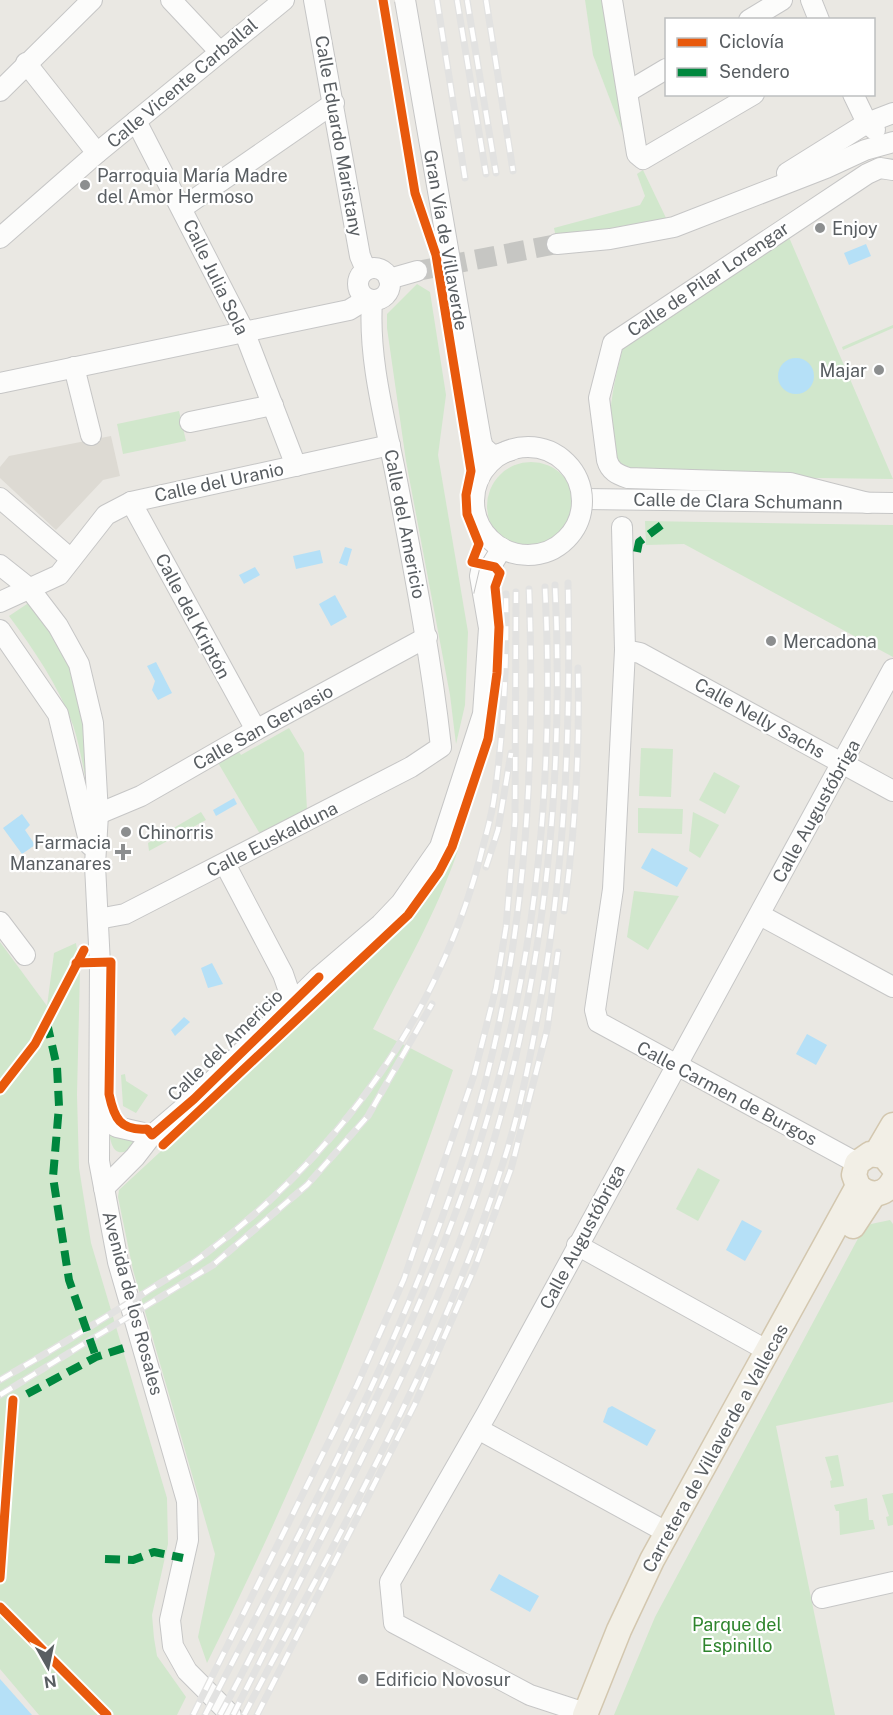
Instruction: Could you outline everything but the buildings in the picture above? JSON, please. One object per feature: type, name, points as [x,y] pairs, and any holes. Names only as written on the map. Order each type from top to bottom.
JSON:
[{"type":"main road","name":"Carretera de Villaverde a Vallecas","points":[[590,1714],[684,1535],[882,1173],[893,1125]]},
{"type":"main road","name":"Carretera de Villaverde a Vallecas","points":[[590,1714],[619,1630],[668,1533],[768,1351],[882,1173]]},
{"type":"street","points":[[0,90],[92,0]]},
{"type":"street","points":[[171,0],[219,51]]},
{"type":"street","name":"Calle Vicente Carballal","points":[[0,237],[219,51],[284,0]]},
{"type":"street","name":"Calle Eduardo Maristany","points":[[314,0],[360,256],[366,270]]},
{"type":"street","name":"Gran Vía de Villaverde","points":[[396,0],[428,190],[440,239],[479,479]]},
{"type":"street","name":"Gran Vía de Villaverde","points":[[405,0],[481,440],[483,447],[493,456],[512,450]]},
{"type":"street","points":[[612,0],[629,91],[637,154],[643,159],[751,96]]},
{"type":"street","points":[[752,18],[782,0]]},
{"type":"street","points":[[811,0],[818,18]]},
{"type":"street","points":[[26,63],[97,153]]},
{"type":"street","points":[[629,91],[665,70]]},
{"type":"street","points":[[557,244],[610,239],[672,228],[892,145],[881,118],[855,96]]},
{"type":"street","points":[[182,208],[334,103]]},
{"type":"street","points":[[759,194],[770,183],[881,118]]},
{"type":"street","name":"Calle Julia Sola","points":[[136,121],[244,331],[296,466]]},
{"type":"street","name":"Calle de Pilar Lorengar","points":[[868,503],[790,483],[640,478],[618,474],[609,468],[599,398],[613,343],[867,174],[880,168],[893,170]]},
{"type":"street","points":[[0,383],[349,310],[370,300],[383,298],[390,289],[389,279],[384,271],[375,268],[366,270],[360,276],[358,285],[360,293],[370,300]]},
{"type":"street","points":[[389,279],[417,271]]},
{"type":"street","name":"Calle del Americio","points":[[370,300],[372,337],[427,637],[441,747]]},
{"type":"street","points":[[74,367],[91,435]]},
{"type":"street","points":[[190,422],[273,405]]},
{"type":"street","name":"Calle del Uranio","points":[[0,602],[59,575],[106,515],[130,502],[390,445]]},
{"type":"street","points":[[528,447],[545,450],[560,457],[572,468],[580,483],[583,499],[578,523],[564,542],[554,549],[531,555],[518,555],[495,543],[475,512],[479,479],[492,461],[512,450],[528,447]]},
{"type":"street","points":[[0,498],[71,559]]},
{"type":"street","name":"Calle de Clara Schumann","points":[[583,499],[893,503]]},
{"type":"street","name":"Calle del Kriptón","points":[[130,502],[256,730]]},
{"type":"street","points":[[622,527],[625,650]]},
{"type":"street","name":"Calle del Americio","points":[[104,1188],[135,1157],[152,1135],[194,1099],[319,977],[381,924],[430,865],[440,847],[483,714],[489,628],[481,564],[495,543]]},
{"type":"street","name":"Avenida de los Rosales","points":[[0,565],[29,588],[58,626],[79,664],[93,723],[98,814],[95,865],[101,1123],[99,1161],[118,1262],[187,1501],[188,1540],[170,1620],[173,1646],[187,1671],[231,1715]]},
{"type":"street","name":"Avenida de los Rosales","points":[[0,630],[58,714],[95,865]]},
{"type":"street","name":"Calle San Gervasio","points":[[98,814],[141,796],[256,730],[427,637]]},
{"type":"street","name":"Calle Nelly Sachs","points":[[625,650],[640,653],[893,791]]},
{"type":"street","name":"Calle Carmen de Burgos","points":[[625,650],[613,889],[595,1010],[598,1022],[882,1173]]},
{"type":"street","name":"Calle Augustóbriga","points":[[590,1714],[531,1695],[394,1623],[390,1582],[478,1429],[893,669]]},
{"type":"street","name":"Calle Euskalduna","points":[[98,919],[125,914],[225,864],[411,767],[441,747]]},
{"type":"street","points":[[225,864],[283,974],[293,1003]]},
{"type":"street","points":[[760,915],[893,987]]},
{"type":"street","points":[[0,922],[25,955]]},
{"type":"street","points":[[135,1157],[115,1156],[105,1151],[101,1123],[152,1135]]},
{"type":"street","points":[[577,1245],[768,1351]]},
{"type":"street","points":[[478,1429],[668,1533]]},
{"type":"street","points":[[822,1598],[893,1582]]},
{"type":"shaded area","points":[[111,436],[120,476],[103,480],[56,530],[0,478],[0,467],[9,456]]},
{"type":"green space","points":[[585,0],[606,0],[625,130],[622,131],[593,55]]},
{"type":"green space","points":[[643,170],[666,218],[556,238],[554,228],[640,205],[645,196],[637,174]]},
{"type":"green space","points":[[788,235],[893,479],[667,476],[621,467],[611,438],[610,423],[613,392],[623,347]]},
{"type":"green space","points":[[417,284],[430,292],[446,395],[438,455],[468,632],[465,705],[456,744],[450,695],[406,461],[387,328],[387,314]]},
{"type":"green space","points":[[893,325],[893,328],[843,350],[842,347]]},
{"type":"green space","points":[[179,411],[186,441],[123,454],[117,424]]},
{"type":"green space","points":[[531,462],[548,465],[562,475],[572,489],[575,506],[572,523],[562,537],[548,547],[531,550],[514,547],[500,537],[490,523],[487,506],[490,489],[500,475],[514,465]]},
{"type":"green space","points":[[645,521],[893,525],[893,657],[684,544],[646,545]]},
{"type":"green space","points":[[30,602],[58,640],[79,682],[86,731],[86,780],[77,739],[67,710],[45,668],[9,616]]},
{"type":"green space","points":[[289,728],[304,753],[307,810],[260,834],[217,761],[238,750],[241,755]]},
{"type":"green space","points":[[641,748],[673,749],[671,797],[639,796]]},
{"type":"green space","points":[[714,772],[740,786],[725,814],[699,800]]},
{"type":"green space","points":[[638,808],[683,809],[682,834],[638,833]]},
{"type":"green space","points":[[201,812],[206,820],[149,851],[148,843]]},
{"type":"green space","points":[[693,812],[719,825],[700,858],[689,851]]},
{"type":"green space","points":[[462,838],[433,912],[373,1029],[453,1070],[399,1221],[340,1371],[276,1518],[207,1663],[198,1637],[215,1554],[133,1270],[118,1197],[119,1190],[411,920],[432,893]]},
{"type":"green space","points":[[634,891],[679,896],[648,950],[627,937]]},
{"type":"green space","points":[[0,942],[47,1006],[54,953],[76,943],[80,970],[77,1095],[79,1168],[91,1243],[167,1498],[168,1544],[152,1615],[157,1656],[186,1697],[177,1715],[39,1715],[0,1669]]},
{"type":"green space","points":[[125,1074],[126,1081],[148,1095],[136,1113],[123,1106],[121,1075]]},
{"type":"green space","points":[[109,1128],[146,1139],[132,1149],[116,1151],[110,1139]]},
{"type":"green space","points":[[698,1168],[720,1180],[698,1221],[676,1209]]},
{"type":"green space","name":"Parque del Espinillo","points":[[890,1220],[893,1224],[893,1402],[776,1426],[835,1715],[614,1715],[655,1617],[862,1231],[871,1224]]},
{"type":"green space","points":[[838,1455],[844,1486],[831,1488],[830,1481],[832,1480],[825,1457]]},
{"type":"green space","points":[[893,1493],[893,1525],[888,1526],[886,1517],[889,1516],[882,1495]]},
{"type":"green space","points":[[867,1498],[869,1520],[873,1520],[875,1529],[840,1535],[839,1511],[836,1511],[834,1505]]},
{"type":"water","points":[[866,244],[871,256],[849,265],[844,253]]},
{"type":"water","points":[[796,358],[809,363],[814,376],[809,389],[796,394],[783,389],[778,376],[783,363]]},
{"type":"water","points":[[345,547],[352,549],[347,566],[339,563]]},
{"type":"water","points":[[320,550],[323,563],[296,569],[293,556]]},
{"type":"water","points":[[255,567],[260,575],[244,584],[239,575]]},
{"type":"water","points":[[335,595],[347,617],[331,626],[319,604]]},
{"type":"water","points":[[156,662],[172,693],[158,700],[152,690],[155,681],[147,666]]},
{"type":"water","points":[[234,798],[237,804],[216,816],[213,810]]},
{"type":"water","points":[[22,814],[30,825],[25,830],[35,845],[22,854],[3,828]]},
{"type":"water","points":[[652,848],[688,868],[677,887],[641,868]]},
{"type":"water","points":[[212,963],[223,984],[208,988],[201,968]]},
{"type":"water","points":[[184,1017],[190,1022],[175,1036],[171,1030]]},
{"type":"water","points":[[807,1034],[827,1045],[816,1065],[796,1054]]},
{"type":"water","points":[[742,1220],[762,1231],[745,1261],[726,1250]]},
{"type":"water","points":[[612,1406],[656,1430],[647,1446],[603,1422],[608,1408]]},
{"type":"water","points":[[499,1574],[539,1596],[530,1612],[490,1590]]},
{"type":"water","points":[[0,1679],[32,1715],[0,1715]]},
{"type":"tunnel","points":[[417,271],[557,244]]},
{"type":"railway","points":[[437,0],[465,178]]},
{"type":"railway","points":[[457,0],[486,174]]},
{"type":"railway","points":[[467,0],[496,173]]},
{"type":"railway","points":[[486,0],[513,171]]},
{"type":"railway","points":[[244,1715],[351,1513],[418,1377],[477,1237],[513,1130],[530,1056],[546,965],[560,856],[567,747],[568,583]]},
{"type":"railway","points":[[233,1715],[379,1424],[426,1324],[483,1176],[507,1094],[526,1010],[540,926],[550,841],[556,756],[555,585]]},
{"type":"railway","points":[[220,1715],[279,1601],[408,1329],[451,1226],[487,1118],[516,1004],[536,886],[546,766],[545,587]]},
{"type":"railway","points":[[205,1715],[350,1433],[415,1288],[444,1214],[469,1139],[488,1072],[503,1004],[523,867],[530,728],[529,589]]},
{"type":"railway","points":[[193,1715],[357,1385],[404,1279],[474,1075],[496,988],[506,927],[515,821],[516,592]]},
{"type":"railway","points":[[0,1380],[184,1269],[253,1215],[298,1173],[339,1127],[376,1079],[409,1028],[438,973],[461,917],[490,821],[502,722],[506,594]]},
{"type":"railway","points":[[564,911],[576,790],[578,668]]},
{"type":"railway","points":[[486,867],[498,830],[511,753]]},
{"type":"railway","points":[[257,1715],[415,1404],[475,1267],[511,1169],[547,1030],[558,952]]},
{"type":"railway","points":[[0,1395],[213,1265],[307,1185],[368,1116],[432,1004]]},
{"type":"marked path","points":[[637,552],[639,542],[663,524]]},
{"type":"marked path","points":[[47,1023],[57,1067],[59,1106],[53,1177],[69,1280],[96,1357]]},
{"type":"marked path","points":[[27,1394],[96,1357],[130,1346]]},
{"type":"marked path","points":[[105,1559],[133,1560],[154,1552],[183,1558]]},
{"type":"cycle path","points":[[163,1145],[408,915],[439,872],[452,847],[488,739],[497,673],[499,627],[495,587],[500,573],[495,567],[472,562],[479,544],[467,514],[466,495],[471,471],[436,255],[415,193],[383,0]]},
{"type":"cycle path","points":[[0,1089],[35,1044],[84,950]]},
{"type":"cycle path","points":[[76,963],[111,962],[109,1094],[113,1110],[124,1125],[130,1128],[147,1129],[152,1135],[194,1099],[319,977]]},
{"type":"cycle path","points":[[0,1578],[13,1400]]},
{"type":"cycle path","points":[[0,1607],[107,1715]]},
{"type":"place","name":"Parroquia María Madre del Amor Hermoso","points":[[85,185]]},
{"type":"place","name":"Enjoy","points":[[820,228]]},
{"type":"place","name":"Majar","points":[[879,370]]},
{"type":"place","name":"Mercadona","points":[[771,641]]},
{"type":"place","name":"Chinorris","points":[[126,832]]},
{"type":"place","name":"Farmacia Manzanares","points":[[123,852]]},
{"type":"place","name":"Edificio Novosur","points":[[363,1679]]}]
